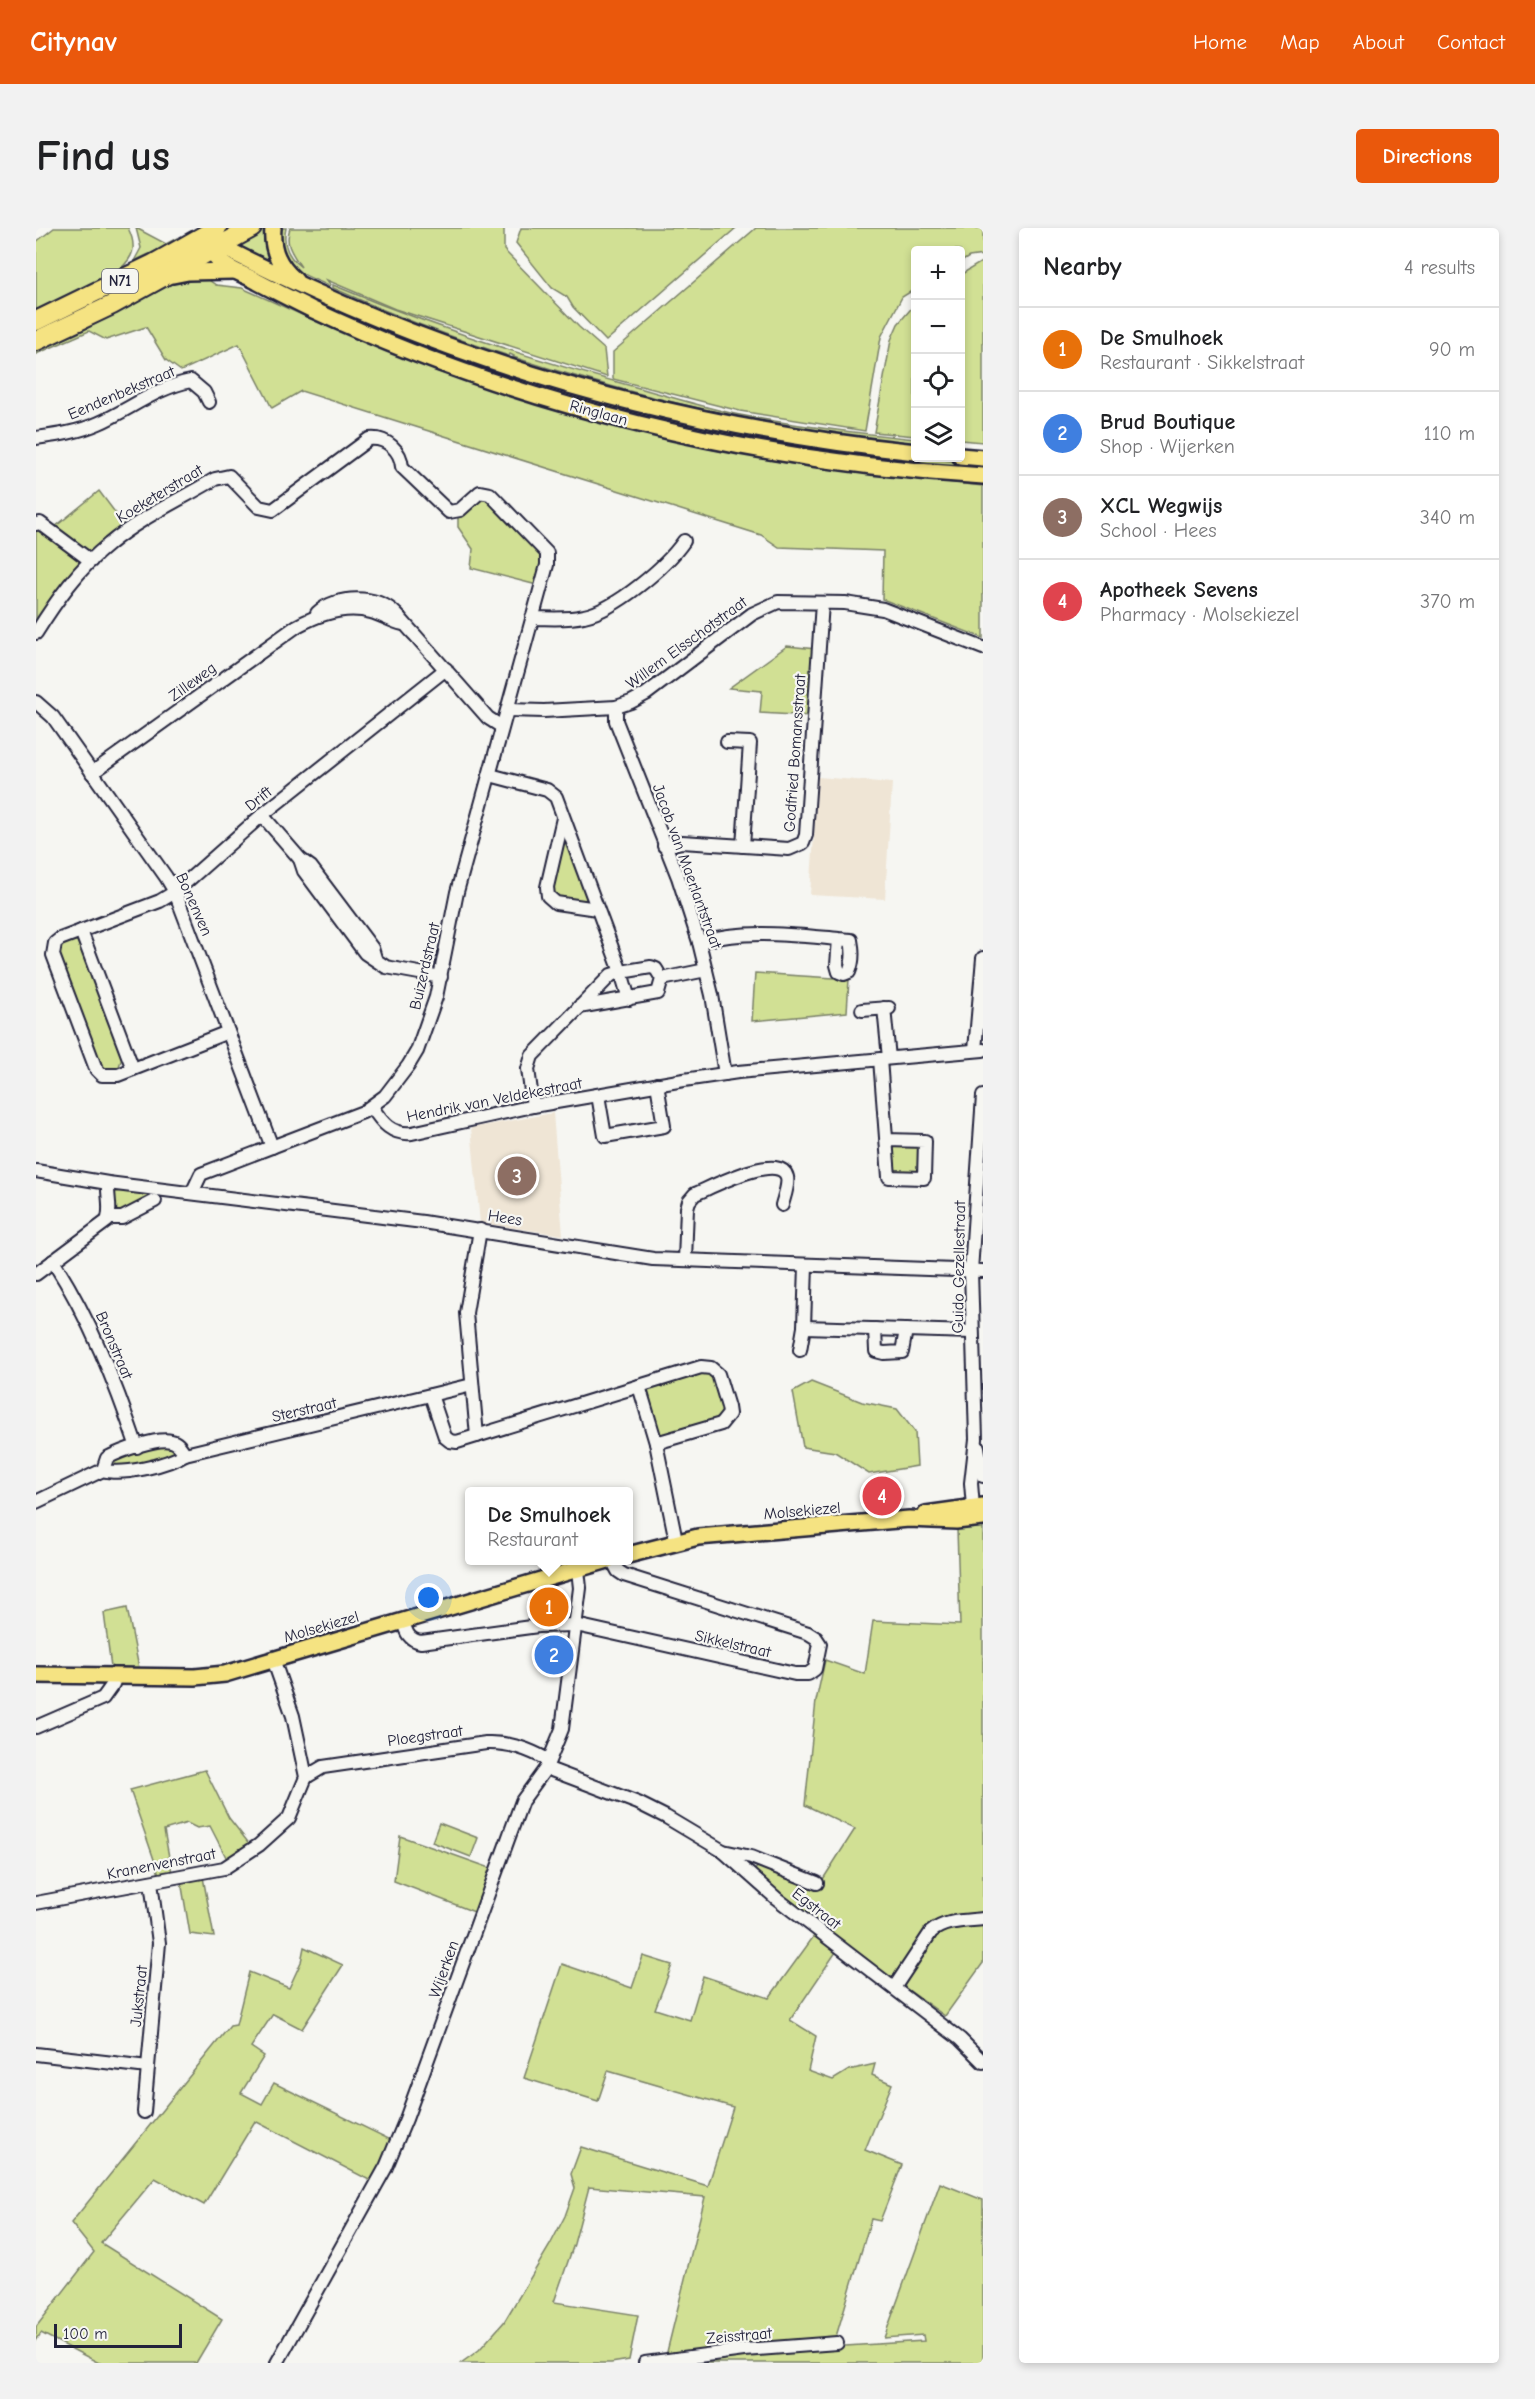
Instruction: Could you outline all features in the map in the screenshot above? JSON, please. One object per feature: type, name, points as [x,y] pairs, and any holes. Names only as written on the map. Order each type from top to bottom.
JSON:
[{"type":"highway","name":"N71","points":[[36,321],[213,240],[252,228]]},
{"type":"highway","name":"Ringlaan","points":[[36,341],[164,277],[213,240]]},
{"type":"main road","name":"Ringlaan","points":[[273,228],[273,243],[278,259],[284,270],[297,282]]},
{"type":"main road","name":"Ringlaan","points":[[213,240],[222,263],[341,323],[521,390],[623,420],[704,439],[891,468],[983,476]]},
{"type":"main road","name":"Ringlaan","points":[[213,240],[283,278],[297,282],[372,316],[465,352],[610,397],[738,427],[806,439],[911,452]]},
{"type":"main road","name":"Ringlaan","points":[[164,277],[188,272],[236,271]]},
{"type":"main road","points":[[965,456],[983,458]]},
{"type":"main road","name":"Molsekiezel","points":[[633,1554],[676,1541],[717,1535],[909,1518],[952,1521],[981,1513]]},
{"type":"main road","name":"Molsekiezel","points":[[36,1675],[209,1677],[594,1565]]},
{"type":"street","name":"Eendenbekstraat","points":[[36,438],[97,424],[174,384],[191,381],[204,392],[209,402]]},
{"type":"street","name":"Koeketerstraat","points":[[91,561],[118,537],[224,475],[234,478],[259,507],[273,510],[359,445],[369,439],[381,439],[387,442],[402,458],[402,467],[443,509],[455,512],[480,492],[490,494],[547,553],[547,565],[532,618]]},
{"type":"street","points":[[36,524],[50,529],[91,561],[50,609],[36,633]]},
{"type":"street","points":[[532,618],[569,618],[598,612],[611,605],[671,559],[684,541]]},
{"type":"street","name":"Zilleweg","points":[[92,773],[297,626],[313,618],[322,608],[332,603],[356,599],[383,606],[396,613],[403,624],[488,718],[502,727]]},
{"type":"street","name":"Willem Elsschotstraat","points":[[508,710],[544,711],[616,707],[646,694],[765,606],[778,602],[845,603],[883,609],[983,648]]},
{"type":"street","name":"Godfried Bomansstraat","points":[[664,846],[682,842],[789,849],[803,843],[806,835],[822,603]]},
{"type":"street","name":"Buizerdstraat","points":[[192,1193],[201,1174],[350,1118],[372,1107],[398,1081],[417,1051],[436,997],[457,892],[532,618]]},
{"type":"street","name":"Drift","points":[[228,1032],[118,1075],[102,1075],[96,1069],[53,955],[55,943],[160,901],[175,892],[262,815],[446,669]]},
{"type":"street","name":"Bonenven","points":[[36,702],[53,717],[175,892],[273,1148]]},
{"type":"street","name":"Jacob van Maerlantstraat","points":[[616,707],[616,721],[678,877],[699,942],[724,1074]]},
{"type":"street","points":[[727,742],[750,743],[743,846]]},
{"type":"street","points":[[490,776],[553,793],[621,972],[629,999]]},
{"type":"street","points":[[262,815],[300,859],[312,867],[372,948],[375,958],[386,967],[441,977]]},
{"type":"street","points":[[563,818],[547,887],[548,896],[556,903],[597,909]]},
{"type":"street","points":[[81,931],[133,1069]]},
{"type":"street","points":[[699,942],[737,935],[763,934],[839,939]]},
{"type":"street","points":[[979,1050],[983,958]]},
{"type":"street","points":[[532,1106],[528,1063],[532,1056],[579,1007],[611,975],[651,967],[656,969],[662,979],[658,993],[579,1007]]},
{"type":"street","points":[[662,979],[706,970]]},
{"type":"street","points":[[862,1010],[886,1008],[884,1059],[887,1140]]},
{"type":"street","name":"Hendrik van Veldekestraat","points":[[372,1107],[384,1124],[395,1132],[403,1134],[426,1131],[532,1106],[724,1074],[979,1050]]},
{"type":"street","name":"Hendrik van Veldekestraat","points":[[598,1095],[605,1136],[664,1126],[657,1084]]},
{"type":"street","name":"Guido Gezellestraat","points":[[981,1513],[977,1491],[975,1438],[978,1385],[972,1332],[977,1271],[983,1096]]},
{"type":"street","points":[[685,1260],[687,1208],[695,1194],[755,1170],[771,1167],[781,1169],[786,1174],[782,1205]]},
{"type":"street","name":"Hees","points":[[36,1171],[108,1184],[480,1230],[653,1259],[977,1271]]},
{"type":"street","points":[[36,1274],[104,1225],[109,1218],[108,1184]]},
{"type":"street","points":[[109,1218],[122,1218],[155,1201]]},
{"type":"street","points":[[477,1436],[466,1313],[480,1230]]},
{"type":"street","name":"Bronstraat","points":[[53,1261],[83,1312],[137,1447]]},
{"type":"street","points":[[800,1350],[804,1327],[806,1265]]},
{"type":"street","points":[[804,1327],[972,1332]]},
{"type":"street","points":[[875,1329],[876,1351],[894,1354],[902,1352],[906,1330]]},
{"type":"street","points":[[431,1395],[445,1437],[457,1442],[701,1367],[711,1368],[718,1374],[729,1414],[721,1424],[656,1443]]},
{"type":"street","name":"Sterstraat","points":[[36,1502],[103,1470],[113,1473],[123,1472],[177,1459],[185,1454],[472,1385]]},
{"type":"street","points":[[639,1386],[656,1443],[676,1541]]},
{"type":"street","name":"Guido Gezellestraat","points":[[975,1438],[983,1476]]},
{"type":"street","name":"Sterstraat","points":[[103,1470],[107,1458],[137,1447],[168,1440],[175,1442],[185,1454]]},
{"type":"street","name":"Sikkelstraat","points":[[403,1621],[408,1636],[414,1641],[422,1642],[538,1626],[576,1625],[795,1674],[808,1674],[815,1669],[820,1644],[808,1633],[624,1575],[614,1565]]},
{"type":"street","name":"Wijerken","points":[[277,2363],[389,2160],[410,2109],[522,1800],[556,1748],[564,1720],[576,1625],[580,1588],[578,1570]]},
{"type":"street","points":[[273,1659],[293,1716],[306,1777]]},
{"type":"street","points":[[36,1727],[103,1698],[116,1676]]},
{"type":"street","name":"Ploegstraat","points":[[306,1777],[323,1767],[486,1743],[518,1747],[547,1764]]},
{"type":"street","name":"Egstraat","points":[[547,1764],[638,1803],[723,1851],[776,1898],[960,2039],[983,2062]]},
{"type":"street","name":"Kranenvenstraat","points":[[36,1903],[213,1872],[234,1863],[259,1845],[289,1818],[306,1777]]},
{"type":"street","name":"Egstraat","points":[[723,1851],[751,1857],[817,1883]]},
{"type":"street","name":"Jukstraat","points":[[144,2112],[159,1943],[152,1882]]},
{"type":"street","points":[[894,1988],[931,1932],[937,1927],[983,1919]]},
{"type":"street","points":[[36,2054],[148,2067]]},
{"type":"street","name":"Zeisstraat","points":[[645,2363],[733,2351],[837,2343]]},
{"type":"shaded area","points":[[818,777],[892,783],[885,899],[810,895]]},
{"type":"shaded area","points":[[553,1113],[563,1235],[480,1223],[471,1128]]},
{"type":"green space","points":[[54,228],[128,228],[133,240],[133,251],[120,269],[36,311],[36,242]]},
{"type":"green space","points":[[136,228],[166,244],[177,238],[177,244],[134,261],[141,248]]},
{"type":"green space","points":[[266,228],[274,259],[268,260],[238,246],[237,243]]},
{"type":"green space","points":[[277,228],[286,228],[287,250],[301,267],[289,244],[290,228],[504,228],[504,250],[579,327],[604,349],[607,377],[395,309],[327,280],[329,286],[313,279],[298,271],[280,256]]},
{"type":"green space","points":[[521,228],[736,228],[606,341],[573,307],[567,297],[552,288],[516,243]]},
{"type":"green space","points":[[756,228],[983,228],[983,255],[965,260],[965,246],[911,246],[911,291],[902,297],[881,337],[865,431],[740,411],[613,379],[613,352]]},
{"type":"green space","points":[[225,255],[474,360],[891,455],[911,457],[911,462],[983,464],[983,471],[893,463],[770,445],[668,425],[568,399],[439,355],[355,321],[231,265]]},
{"type":"green space","points":[[983,261],[983,442],[965,440],[965,272]]},
{"type":"green space","points":[[187,276],[207,279],[216,285],[242,288],[320,323],[476,385],[622,428],[710,449],[809,467],[983,486],[983,638],[882,599],[883,551],[779,547],[761,535],[301,391],[272,408],[239,344],[181,371],[166,360],[146,327],[106,340],[89,331],[36,354],[36,351],[78,333]]},
{"type":"green space","points":[[333,285],[484,342],[702,406],[784,423],[911,439],[911,443],[864,438],[762,422],[662,400],[562,372],[513,357],[510,354],[509,356],[398,316],[333,288]]},
{"type":"green space","points":[[911,309],[911,436],[874,432],[891,340],[898,324]]},
{"type":"green space","points":[[99,491],[126,527],[90,554],[55,527]]},
{"type":"green space","points":[[481,496],[488,497],[543,554],[537,585],[471,568],[473,549],[458,527],[458,517]]},
{"type":"green space","points":[[36,529],[44,530],[83,561],[36,624]]},
{"type":"green space","points":[[787,646],[816,649],[811,716],[760,713],[762,691],[729,688]]},
{"type":"green space","points":[[563,841],[567,841],[590,902],[583,905],[550,895]]},
{"type":"green space","points":[[70,940],[77,941],[82,946],[122,1058],[118,1069],[106,1071],[101,1066],[59,955],[62,943]]},
{"type":"green space","points":[[755,973],[849,979],[847,1012],[752,1021]]},
{"type":"green space","points":[[892,1146],[920,1146],[918,1173],[894,1173]]},
{"type":"green space","points":[[116,1192],[160,1196],[124,1214],[113,1216],[112,1197]]},
{"type":"green space","points":[[705,1372],[715,1378],[725,1409],[721,1418],[661,1436],[657,1433],[647,1391],[649,1388]]},
{"type":"green space","points":[[811,1382],[862,1402],[897,1409],[915,1432],[917,1466],[869,1474],[835,1452],[803,1447],[793,1392]]},
{"type":"green space","points":[[170,1443],[175,1448],[173,1455],[120,1469],[113,1467],[111,1463],[115,1457]]},
{"type":"green space","points":[[983,1527],[983,1963],[945,2016],[753,1872],[759,1865],[818,1887],[855,1829],[805,1805],[816,1701],[825,1660],[865,1674],[873,1621],[960,1625],[957,1529]]},
{"type":"green space","points":[[127,1608],[139,1668],[111,1667],[104,1613]]},
{"type":"green space","points":[[205,1770],[229,1818],[251,1846],[228,1861],[210,1826],[197,1828],[187,1823],[164,1830],[172,1873],[159,1874],[130,1790]]},
{"type":"green space","points":[[439,1823],[478,1838],[471,1857],[432,1842]]},
{"type":"green space","points":[[400,1836],[493,1869],[477,1913],[394,1881]]},
{"type":"green space","points":[[203,1877],[214,1937],[190,1934],[181,1881]]},
{"type":"green space","points":[[814,1936],[836,1952],[790,2020],[816,2036],[808,2071],[833,2080],[849,2070],[875,2064],[872,2075],[892,2084],[865,2150],[902,2165],[880,2221],[871,2219],[835,2340],[666,2356],[705,2197],[589,2187],[574,2244],[554,2302],[638,2315],[629,2360],[611,2363],[461,2363],[479,2350],[504,2322],[550,2245],[565,2216],[575,2188],[571,2174],[581,2147],[708,2186],[733,2107],[608,2071],[598,2101],[524,2078],[562,1964],[632,1988],[643,1956],[672,1965],[655,2009],[690,2020],[703,1976],[769,1998]]},
{"type":"green space","points":[[304,1947],[343,1965],[302,2029],[273,2014],[251,2047],[264,2056],[241,2093],[262,2104],[274,2083],[393,2141],[373,2182],[255,2121],[204,2205],[155,2178],[101,2243],[222,2319],[196,2363],[99,2363],[41,2333],[36,2341],[36,2327],[94,2252],[71,2223],[230,2026],[236,2025],[249,1972],[289,1988],[301,1962]]},
{"type":"green space","points":[[940,2183],[983,2200],[983,2363],[675,2363],[734,2353],[924,2341],[923,2335],[884,2338]]},
{"type":"place","name":"XCL Wegwijs","points":[[517,1176]]},
{"type":"place","name":"Apotheek Sevens","points":[[882,1496]]},
{"type":"place","name":"De Smulhoek","points":[[549,1607]]},
{"type":"place","name":"Brud Boutique","points":[[554,1655]]}]
